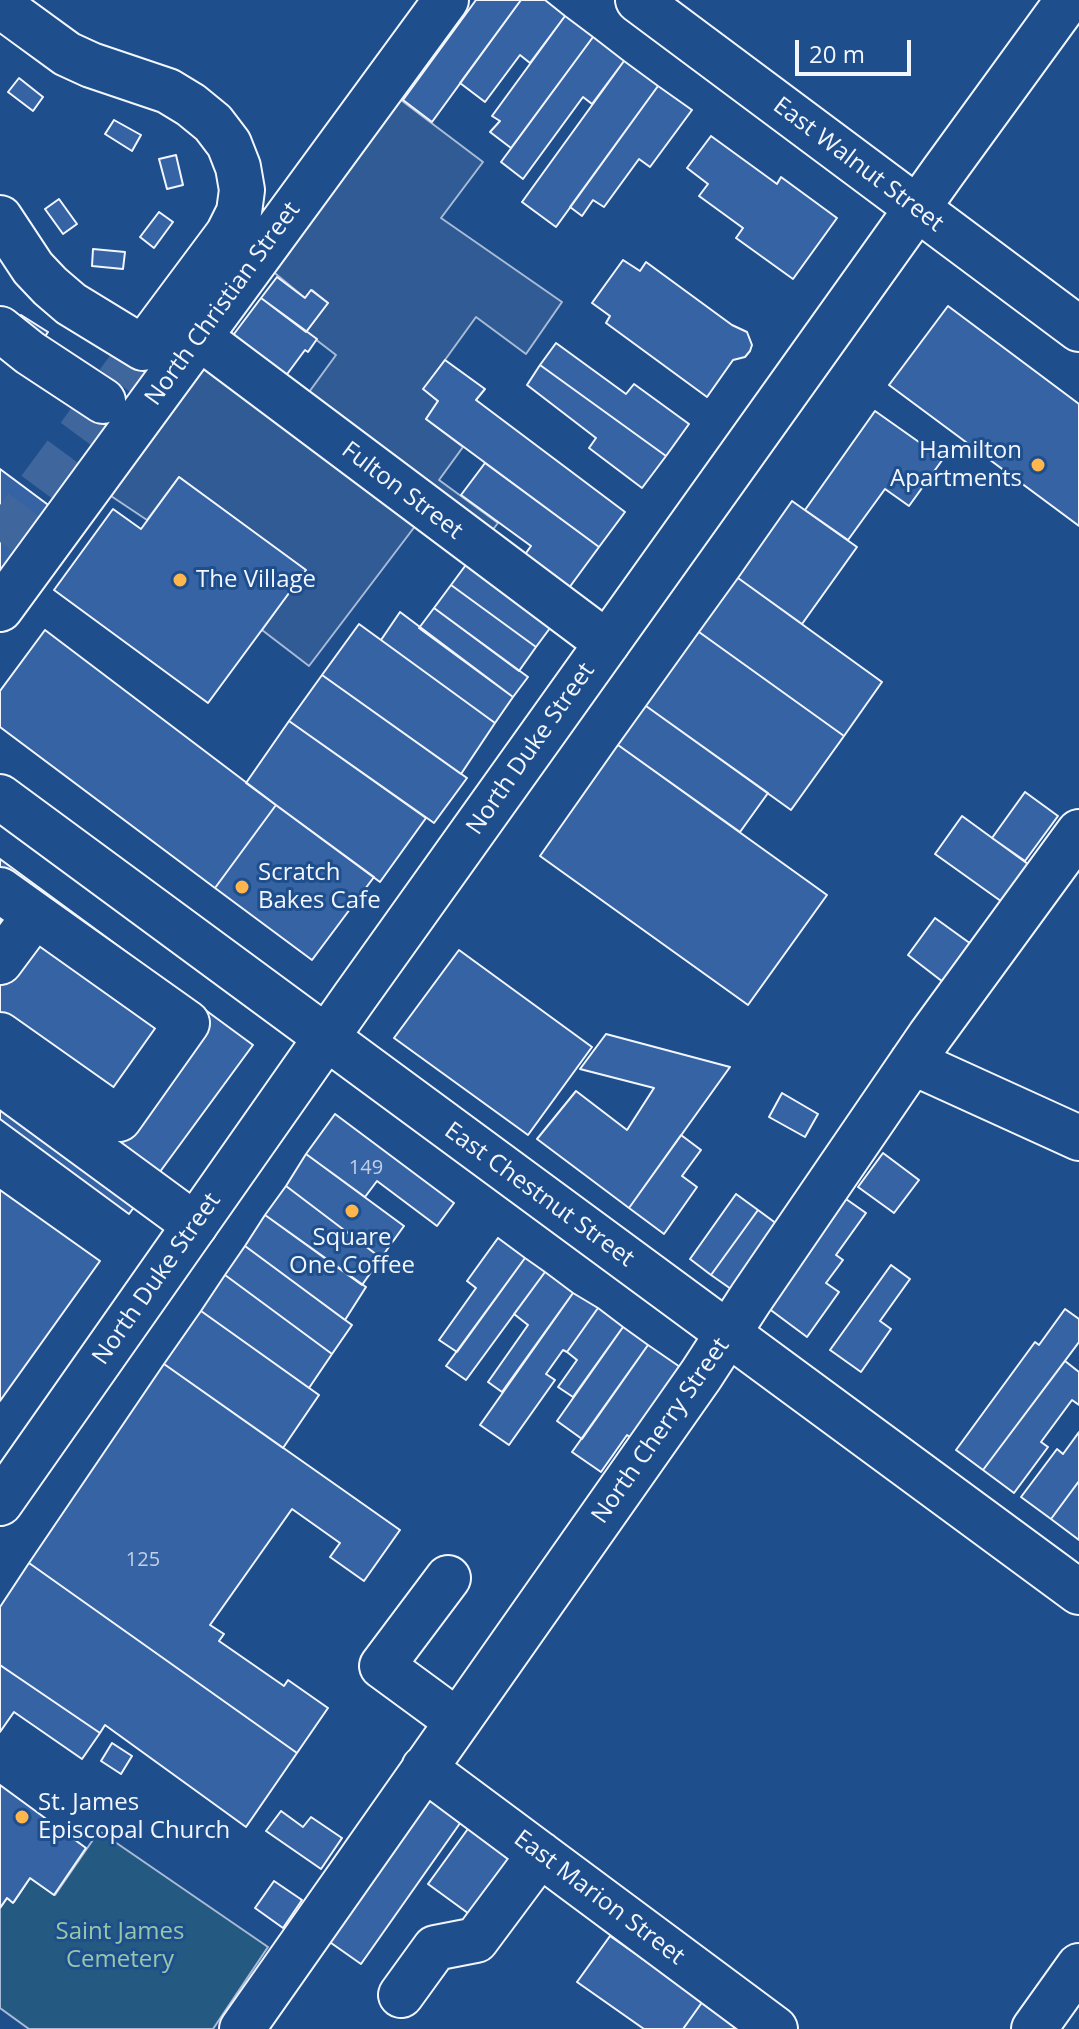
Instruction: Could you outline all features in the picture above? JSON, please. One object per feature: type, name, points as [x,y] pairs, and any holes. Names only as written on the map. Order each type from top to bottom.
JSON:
[{"type":"main road","name":"North Christian Street","points":[[0,609],[446,0]]},
{"type":"main road","name":"East Walnut Street","points":[[638,0],[1079,329]]},
{"type":"main road","name":"North Duke Street","points":[[4,1488],[1068,0]]},
{"type":"main road","points":[[0,218],[33,268],[50,286],[71,304],[143,348],[228,234],[239,212],[242,190],[238,167],[229,144],[213,123],[191,105],[168,91],[67,54],[8,11]]},
{"type":"main road","points":[[0,329],[30,353],[103,401]]},
{"type":"main road","name":"Fulton Street","points":[[199,337],[607,643]]},
{"type":"main road","name":"East Chestnut Street","points":[[0,797],[1079,1592]]},
{"type":"main road","name":"North Cherry Street","points":[[242,2029],[692,1388],[912,1062],[1066,878],[1079,832]]},
{"type":"main road","points":[[0,890],[187,1023],[119,1119],[0,1035]]},
{"type":"main road","points":[[0,962],[35,915]]},
{"type":"main road","points":[[912,1062],[1079,1138]]},
{"type":"main road","points":[[0,1082],[195,1225]]},
{"type":"main road","points":[[448,1578],[382,1666],[457,1721]]},
{"type":"main road","name":"East Marion Street","points":[[424,1768],[775,2029]]},
{"type":"main road","points":[[401,1995],[435,1948],[476,1940],[540,1854]]},
{"type":"main road","points":[[1034,2029],[1079,1966]]},
{"type":"green space","name":"Saint James Cemetery","points":[[99,1831],[268,1947],[213,2029],[29,2029],[0,2008],[0,1908],[7,1898],[14,1902],[30,1878],[55,1895]]},
{"type":"shaded area","points":[[393,94],[483,162],[441,218],[562,302],[526,354],[476,317],[424,389],[438,401],[426,419],[463,447],[439,480],[498,523],[471,558],[419,521],[309,666],[262,630],[305,570],[179,477],[147,520],[105,492],[215,337],[304,399],[336,355],[306,332],[328,303],[312,290],[305,298],[265,265]]},
{"type":"building","points":[[476,0],[521,0],[432,122],[403,100]]},
{"type":"building","points":[[521,0],[545,0],[565,16],[530,63],[520,55],[485,102],[460,83]]},
{"type":"building","points":[[565,16],[593,37],[511,148],[490,132],[500,121],[492,116]]},
{"type":"building","points":[[593,37],[624,61],[592,104],[583,97],[523,179],[501,162]]},
{"type":"building","points":[[624,61],[658,86],[556,227],[522,202]]},
{"type":"building","points":[[19,78],[43,97],[33,111],[8,92]]},
{"type":"building","points":[[658,86],[692,110],[650,167],[639,159],[604,207],[593,200],[582,216],[570,207]]},
{"type":"building","points":[[114,120],[141,135],[132,151],[105,134]]},
{"type":"building","points":[[711,136],[777,184],[781,177],[837,218],[793,279],[736,238],[743,228],[699,196],[708,184],[687,168]]},
{"type":"building","points":[[176,155],[183,185],[167,189],[159,159]]},
{"type":"building","points":[[59,199],[77,224],[63,234],[45,209]]},
{"type":"building","points":[[159,212],[173,222],[154,248],[140,237]]},
{"type":"building","points":[[93,249],[125,252],[123,269],[92,266]]},
{"type":"building","points":[[623,260],[640,271],[646,262],[732,325],[747,332],[752,345],[750,351],[745,357],[733,360],[707,397],[606,323],[610,316],[592,303]]},
{"type":"building","points":[[277,277],[305,298],[311,290],[328,303],[306,332],[261,298]]},
{"type":"building","points":[[261,298],[317,339],[279,385],[225,346]]},
{"type":"building","name":"Hamilton Apartments","points":[[948,306],[1079,404],[1079,526],[889,385]]},
{"type":"building","points":[[21,315],[48,332],[38,347],[12,330]]},
{"type":"building","points":[[556,343],[626,394],[634,384],[689,424],[666,456],[540,365]]},
{"type":"building","points":[[445,360],[485,389],[476,400],[625,512],[599,547],[426,419],[438,401],[423,389]]},
{"type":"building","points":[[540,365],[666,456],[642,488],[589,448],[596,438],[527,385]]},
{"type":"building","points":[[875,411],[943,459],[909,506],[885,489],[848,540],[805,510]]},
{"type":"building","points":[[485,463],[599,547],[566,592],[521,560],[531,546],[461,495]]},
{"type":"building","points":[[0,469],[51,507],[0,575]]},
{"type":"building","name":"The Village","points":[[179,477],[306,570],[208,703],[54,590],[113,509],[141,529]]},
{"type":"building","points":[[792,501],[857,547],[802,624],[738,578]]},
{"type":"building","points":[[471,558],[556,620],[536,647],[451,585]]},
{"type":"building","points":[[738,578],[882,682],[844,736],[699,632]]},
{"type":"building","points":[[451,585],[536,647],[519,671],[434,608]]},
{"type":"building","points":[[434,608],[528,677],[513,697],[419,628]]},
{"type":"building","points":[[400,612],[513,697],[495,723],[381,640]]},
{"type":"building","points":[[359,624],[495,723],[461,774],[322,675]]},
{"type":"building","points":[[45,630],[276,805],[215,888],[0,727],[0,691]]},
{"type":"building","points":[[699,632],[844,736],[791,810],[646,706]]},
{"type":"building","points":[[322,675],[467,778],[434,823],[289,721]]},
{"type":"building","points":[[646,706],[768,793],[740,832],[618,745]]},
{"type":"building","points":[[289,721],[426,818],[380,882],[246,783]]},
{"type":"building","points":[[618,745],[827,895],[748,1005],[540,856]]},
{"type":"building","points":[[1025,792],[1058,816],[1025,861],[992,838]]},
{"type":"building","points":[[276,805],[374,877],[312,960],[215,888]]},
{"type":"building","points":[[962,816],[1032,867],[1005,904],[935,854]]},
{"type":"building","points":[[0,859],[253,1045],[129,1214],[0,1119]]},
{"type":"building","points":[[935,918],[971,944],[943,982],[908,955]]},
{"type":"building","points":[[459,950],[592,1047],[528,1135],[394,1038]]},
{"type":"building","points":[[606,1034],[730,1067],[629,1208],[537,1139],[576,1091],[627,1130],[654,1088],[580,1069]]},
{"type":"building","points":[[782,1093],[818,1114],[805,1137],[769,1117]]},
{"type":"building","points":[[335,1114],[454,1203],[437,1226],[377,1181],[365,1197],[306,1154]]},
{"type":"building","points":[[681,1135],[701,1150],[682,1176],[697,1187],[664,1234],[629,1208]]},
{"type":"building","points":[[883,1153],[919,1180],[894,1213],[858,1187]]},
{"type":"building","name":"Square One Coffee","points":[[306,1154],[404,1226],[381,1258],[286,1186]]},
{"type":"building","points":[[286,1186],[381,1258],[362,1285],[265,1215]]},
{"type":"building","points":[[0,1190],[100,1261],[0,1401]]},
{"type":"building","points":[[736,1194],[758,1210],[711,1275],[690,1259]]},
{"type":"building","points":[[846,1199],[866,1213],[836,1255],[843,1260],[826,1283],[839,1292],[807,1337],[768,1308]]},
{"type":"building","points":[[758,1210],[777,1224],[731,1289],[711,1275]]},
{"type":"building","points":[[265,1215],[366,1287],[345,1320],[245,1246]]},
{"type":"building","points":[[498,1238],[525,1258],[457,1352],[439,1340],[476,1288],[467,1281]]},
{"type":"building","points":[[245,1246],[352,1325],[332,1354],[225,1275]]},
{"type":"building","points":[[525,1258],[545,1272],[466,1380],[446,1366]]},
{"type":"building","points":[[891,1265],[910,1279],[880,1321],[891,1329],[861,1372],[830,1350]]},
{"type":"building","points":[[545,1272],[573,1293],[502,1392],[488,1382],[528,1325],[514,1314]]},
{"type":"building","points":[[225,1275],[332,1354],[309,1388],[201,1311]]},
{"type":"building","points":[[573,1293],[598,1308],[567,1352],[563,1350],[546,1374],[555,1380],[509,1445],[480,1425]]},
{"type":"building","points":[[598,1308],[623,1327],[573,1397],[558,1387],[577,1360],[567,1352]]},
{"type":"building","points":[[1065,1309],[1079,1319],[1079,1342],[983,1470],[956,1450],[1035,1342],[1039,1345]]},
{"type":"building","points":[[201,1311],[319,1395],[283,1448],[164,1364]]},
{"type":"building","points":[[623,1327],[648,1345],[582,1439],[557,1421]]},
{"type":"building","points":[[648,1345],[683,1369],[633,1439],[627,1435],[601,1472],[572,1452]]},
{"type":"building","points":[[1065,1361],[1079,1372],[1079,1405],[1072,1400],[1041,1442],[1048,1447],[1014,1493],[983,1470]]},
{"type":"building","points":[[164,1364],[400,1530],[364,1581],[330,1557],[340,1543],[292,1509],[210,1625],[224,1634],[219,1641],[284,1686],[288,1680],[328,1708],[297,1753],[29,1563]]},
{"type":"building","points":[[1079,1432],[1079,1481],[1051,1519],[1021,1497],[1057,1449],[1063,1454]]},
{"type":"building","points":[[1079,1481],[1079,1540],[1051,1519]]},
{"type":"building","points":[[29,1563],[297,1753],[246,1827],[105,1725],[100,1733],[0,1665],[0,1607]]},
{"type":"building","points":[[0,1665],[100,1733],[82,1759],[14,1712],[0,1732]]},
{"type":"building","points":[[112,1743],[132,1756],[121,1774],[101,1761]]},
{"type":"building","name":"St. James Episcopal Church","points":[[0,1785],[86,1848],[54,1895],[30,1878],[13,1903],[7,1898],[0,1908]]},
{"type":"building","points":[[426,1793],[463,1819],[361,1964],[324,1938]]},
{"type":"building","points":[[281,1811],[303,1827],[311,1817],[342,1838],[321,1869],[266,1831]]},
{"type":"building","points":[[470,1826],[518,1860],[476,1919],[428,1884]]},
{"type":"building","points":[[274,1881],[302,1900],[283,1928],[255,1908]]},
{"type":"building","points":[[610,1936],[703,2001],[683,2029],[644,2029],[577,1982]]},
{"type":"building","points":[[703,2001],[740,2029],[683,2029]]},
{"type":"tunnel","points":[[0,542],[143,348]]},
{"type":"place","name":"Hamilton Apartments","points":[[1038,465]]},
{"type":"place","name":"The Village","points":[[180,580]]},
{"type":"place","name":"Scratch Bakes Cafe","points":[[242,887]]},
{"type":"place","name":"Square One Coffee","points":[[352,1211]]},
{"type":"place","name":"St. James Episcopal Church","points":[[22,1817]]}]
